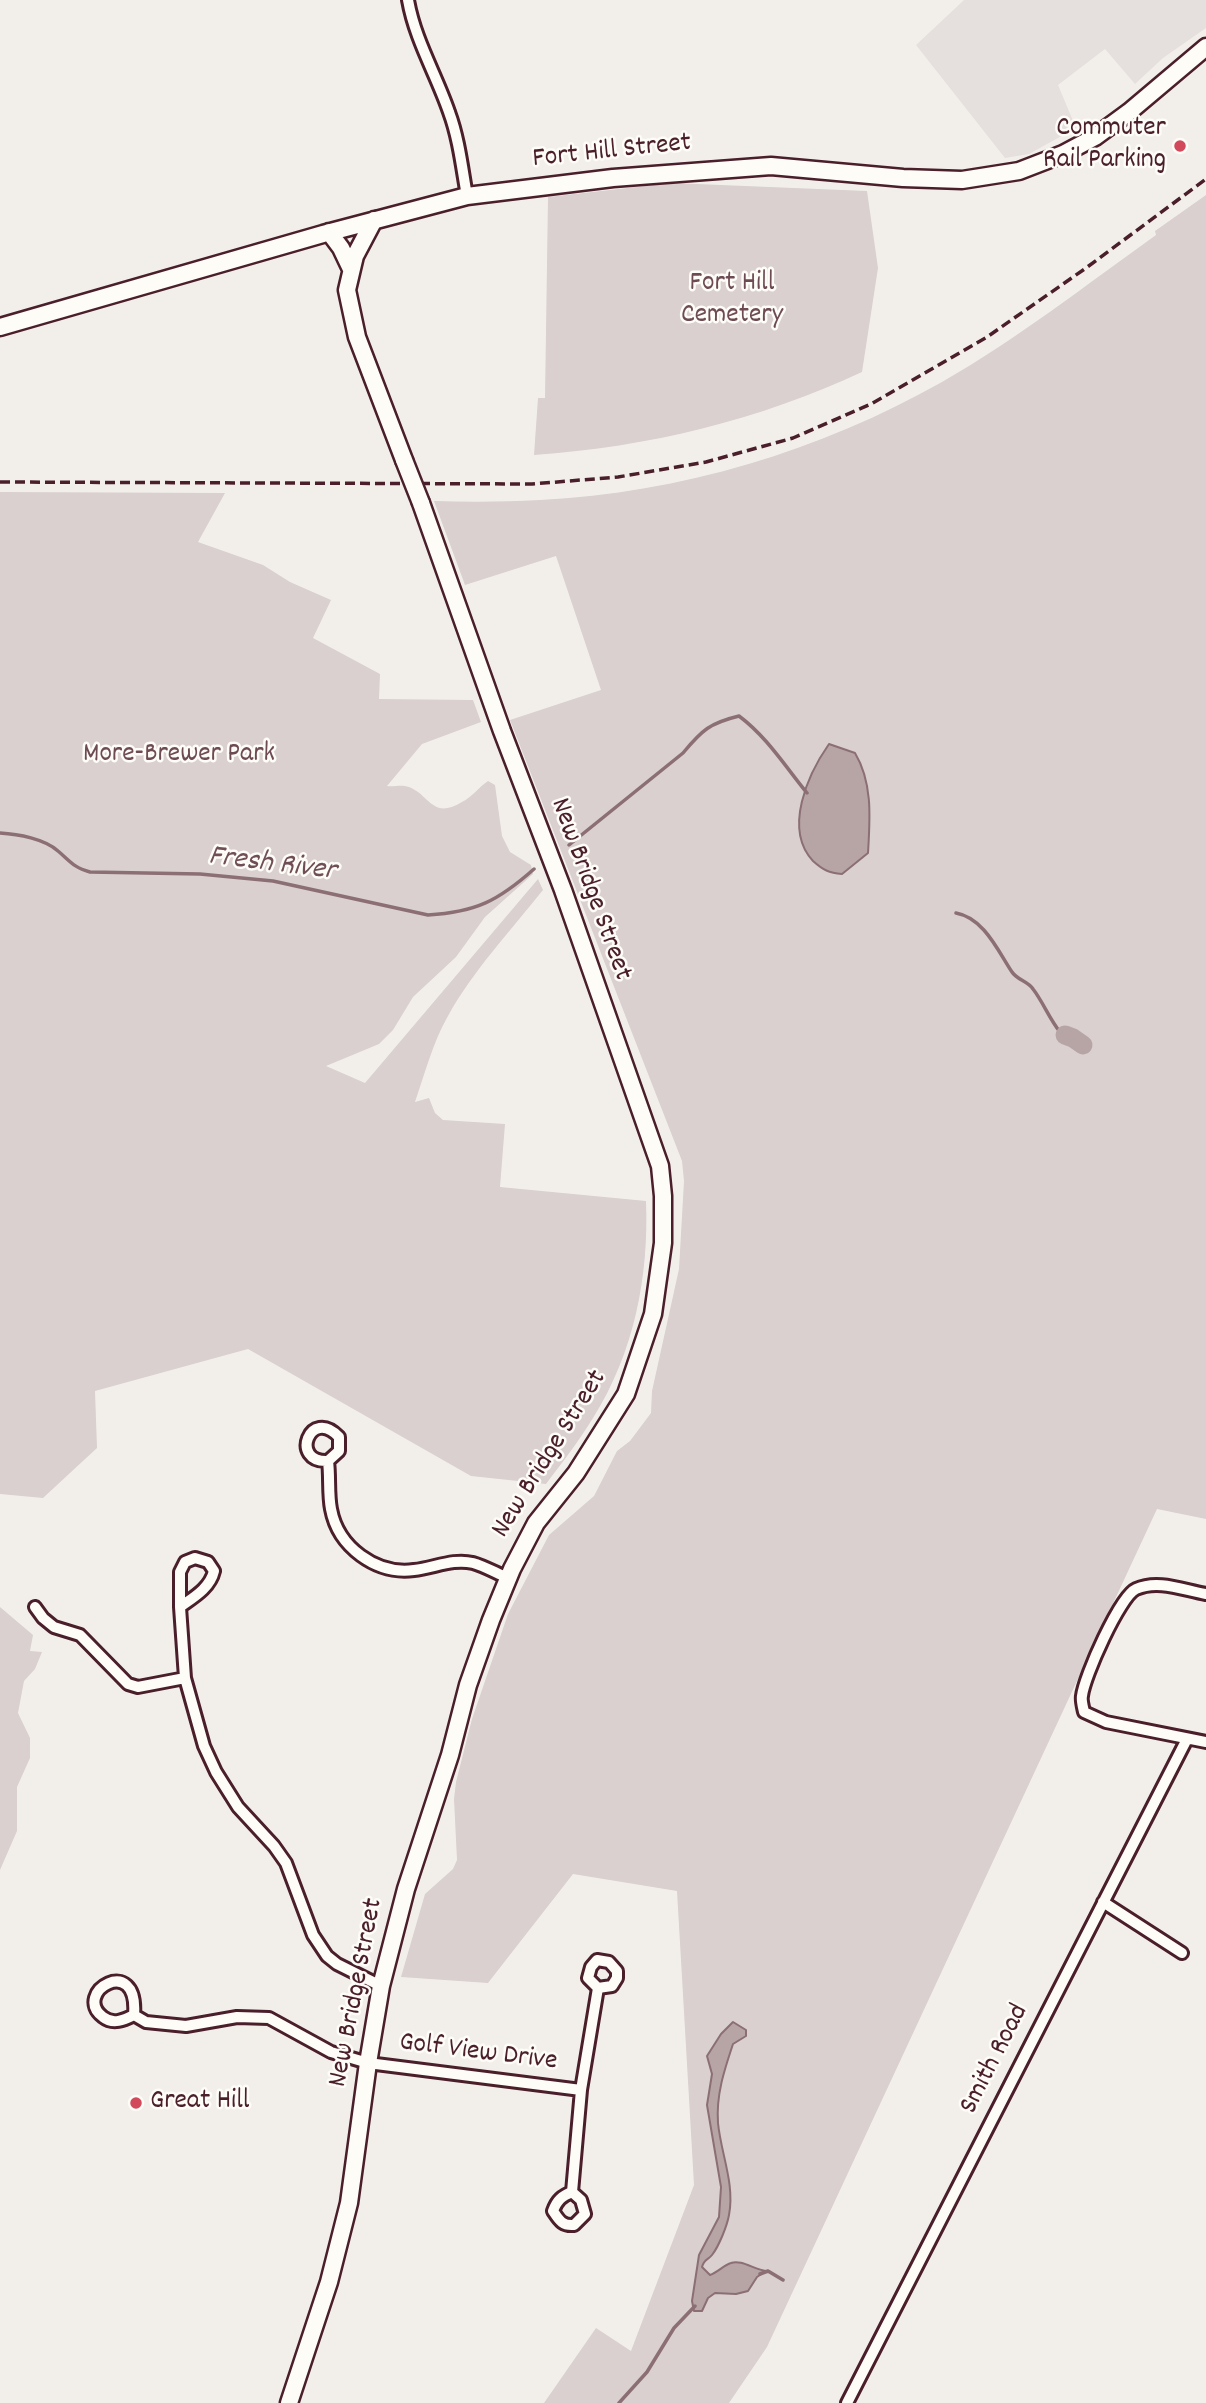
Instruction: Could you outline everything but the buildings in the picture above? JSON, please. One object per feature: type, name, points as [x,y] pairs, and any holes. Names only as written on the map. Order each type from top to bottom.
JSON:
[{"type":"street","points":[[408,0],[420,42],[449,111],[467,197]]},
{"type":"street","name":"Fort Hill Street","points":[[0,327],[329,232],[467,197],[613,178],[771,166],[903,178],[962,180],[1018,171],[1063,154],[1094,137],[1129,112],[1206,47]]},
{"type":"street","name":"New Bridge Street","points":[[289,2403],[329,2282],[349,2203],[381,1986],[406,1889],[450,1755],[468,1685],[508,1578],[536,1523],[576,1473],[626,1394],[656,1300],[662,1264],[663,1196],[660,1166],[421,503],[357,337],[347,290],[351,269],[373,220]]},
{"type":"street","points":[[329,232],[341,248],[351,269]]},
{"type":"street","points":[[328,1461],[331,1509],[337,1527],[348,1544],[373,1564],[403,1571],[459,1561],[474,1563],[508,1578]]},
{"type":"street","points":[[1206,1594],[1152,1584],[1133,1590],[1123,1599],[1116,1612],[1082,1696],[1084,1712],[1106,1722],[1206,1742]]},
{"type":"street","points":[[35,1607],[54,1627],[80,1635],[128,1684],[138,1687],[185,1678]]},
{"type":"street","points":[[180,1607],[185,1678],[204,1746],[216,1772],[238,1807],[286,1863],[313,1936],[327,1956],[337,1964],[381,1986]]},
{"type":"street","name":"Smith Road","points":[[846,2403],[1187,1739]]},
{"type":"street","points":[[1102,1902],[1182,1953]]},
{"type":"street","name":"Golf View Drive","points":[[572,2192],[582,2090],[598,1988]]},
{"type":"street","name":"Golf View Drive","points":[[134,2015],[146,2022],[186,2026],[237,2017],[269,2018],[331,2052],[368,2063],[582,2090]]},
{"type":"shaded area","points":[[964,0],[1206,0],[1206,28],[1163,58],[1135,84],[1105,49],[1058,85],[1076,128],[1029,154],[1005,158],[916,45]]},
{"type":"shaded area","points":[[829,744],[855,753],[868,789],[868,853],[842,874],[826,870],[813,861],[804,848],[800,833],[799,818],[807,786],[813,770]]},
{"type":"shaded area","points":[[733,2022],[746,2030],[746,2036],[733,2044],[718,2103],[718,2123],[730,2192],[729,2215],[717,2246],[702,2267],[710,2275],[735,2262],[766,2271],[757,2277],[748,2291],[736,2294],[715,2293],[708,2298],[702,2311],[694,2311],[692,2301],[699,2255],[719,2217],[721,2187],[707,2105],[712,2074],[707,2056],[721,2034]]},
{"type":"green space","name":"Fort Hill Cemetery","points":[[672,183],[867,191],[878,268],[862,372],[783,404],[702,428],[619,445],[534,455],[538,398],[545,398],[548,197]]},
{"type":"green space","points":[[1206,195],[1206,1519],[1157,1509],[767,2347],[729,2403],[544,2403],[596,2328],[631,2351],[694,2185],[677,1891],[573,1874],[488,1983],[401,1977],[425,1894],[453,1869],[457,1860],[454,1799],[456,1782],[472,1719],[508,1614],[549,1535],[594,1496],[617,1451],[630,1441],[651,1413],[652,1391],[679,1269],[684,1181],[682,1161],[510,720],[601,690],[556,556],[465,585],[434,501],[540,500],[645,488],[748,464],[847,429],[942,382],[997,348],[1156,235],[1155,231]]},
{"type":"green space","name":"More-Brewer Park","points":[[0,492],[225,493],[198,542],[263,565],[290,582],[331,600],[313,638],[380,674],[379,699],[473,700],[481,722],[422,744],[387,786],[409,787],[432,804],[444,808],[466,800],[488,781],[495,785],[502,836],[510,852],[531,865],[533,874],[485,917],[456,957],[413,997],[393,1030],[379,1044],[326,1066],[365,1083],[538,879],[543,890],[480,967],[448,1016],[415,1102],[429,1098],[435,1113],[443,1120],[505,1124],[500,1187],[646,1201],[645,1258],[629,1341],[593,1418],[546,1484],[471,1476],[248,1349],[95,1391],[97,1448],[43,1498],[0,1494]]},
{"type":"green space","points":[[0,1607],[33,1635],[30,1651],[42,1652],[35,1669],[24,1681],[18,1713],[30,1738],[30,1758],[17,1787],[17,1831],[0,1870]]},
{"type":"waterway","name":"Fresh River","points":[[569,845],[683,753],[707,729],[739,716],[767,742],[807,793]]},
{"type":"waterway","name":"Fresh River","points":[[0,833],[46,843],[76,866],[90,872],[200,874],[273,881],[428,915],[460,911],[486,903],[534,869]]},
{"type":"waterway","points":[[956,913],[975,921],[982,928],[1014,975],[1033,989],[1060,1032]]},
{"type":"waterway","points":[[1065,1035],[1083,1045]]},
{"type":"waterway","points":[[760,2274],[768,2271],[783,2280]]},
{"type":"waterway","points":[[619,2403],[647,2372],[674,2328],[695,2306]]},
{"type":"railway","points":[[0,482],[532,484],[618,477],[706,462],[793,438],[871,404],[987,337],[1206,179]]},
{"type":"place","name":"Commuter Rail Parking","points":[[1180,146]]},
{"type":"place","name":"Great Hill","points":[[136,2103]]}]
